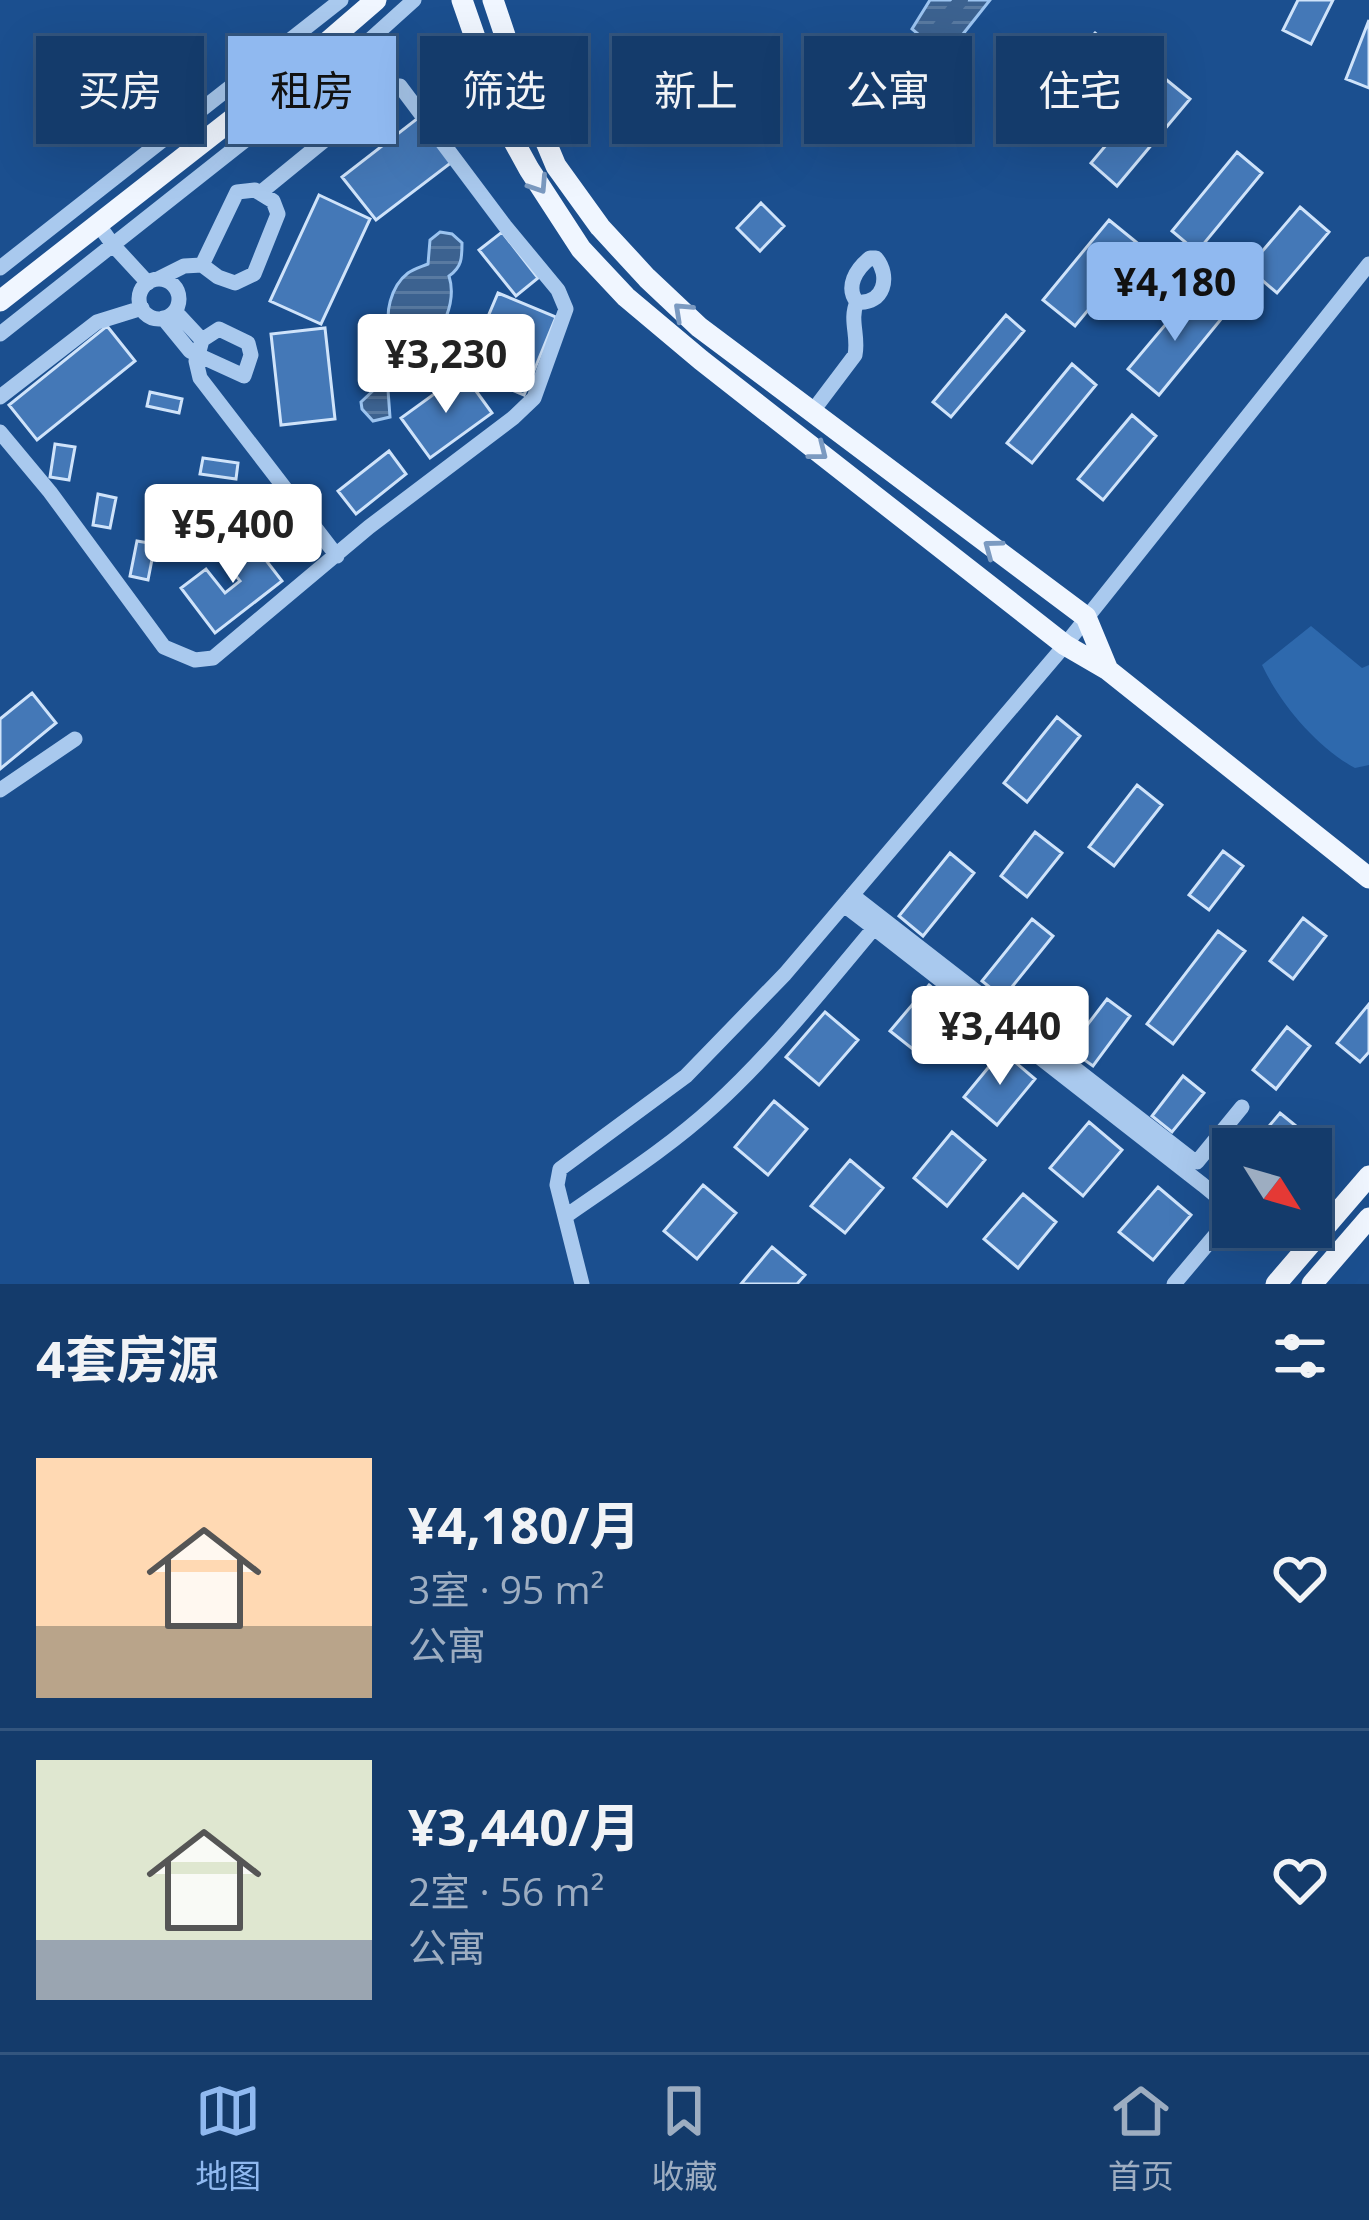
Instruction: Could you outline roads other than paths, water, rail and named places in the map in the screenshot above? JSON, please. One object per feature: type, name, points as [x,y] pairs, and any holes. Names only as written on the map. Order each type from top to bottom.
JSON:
[{"type":"main road","points":[[0,301],[295,70],[376,0]]},
{"type":"main road","points":[[462,0],[507,129],[529,170],[581,249],[626,297],[719,375],[1065,645],[1108,670],[1369,878]]},
{"type":"main road","points":[[493,0],[556,166],[600,227],[699,328],[1085,617],[1108,670]]},
{"type":"main road","points":[[1276,1284],[1369,1176]]},
{"type":"main road","points":[[1312,1284],[1369,1217]]},
{"type":"street","points":[[0,268],[341,0]]},
{"type":"street","points":[[0,334],[353,55],[414,0]]},
{"type":"street","points":[[0,432],[164,647],[195,660],[213,658],[369,527],[534,398],[566,308],[558,290],[400,86],[391,86],[260,193]]},
{"type":"street","points":[[98,224],[113,245],[153,281],[170,281],[177,290],[179,301],[170,315],[155,319],[145,314],[141,292],[153,281],[184,266],[202,265],[235,284],[254,274],[278,214],[273,201],[255,190],[237,192],[202,265]]},
{"type":"street","points":[[582,1284],[557,1185],[560,1169],[686,1076],[785,974],[1065,645],[1369,264]]},
{"type":"street","points":[[812,412],[855,355],[852,314],[857,302]]},
{"type":"street","points":[[0,397],[97,322],[142,308]]},
{"type":"street","points":[[170,315],[190,351],[200,347],[196,361],[200,378],[337,556]]},
{"type":"street","points":[[0,790],[75,739]]},
{"type":"street","points":[[848,900],[874,928],[1212,1192]]},
{"type":"street","points":[[848,900],[1194,1162],[1242,1107]]},
{"type":"street","points":[[566,1216],[680,1136],[716,1104],[788,1030],[874,928]]},
{"type":"street","points":[[1174,1284],[1212,1238]]},
{"type":"waterway","points":[[933,36],[961,0]]}]
